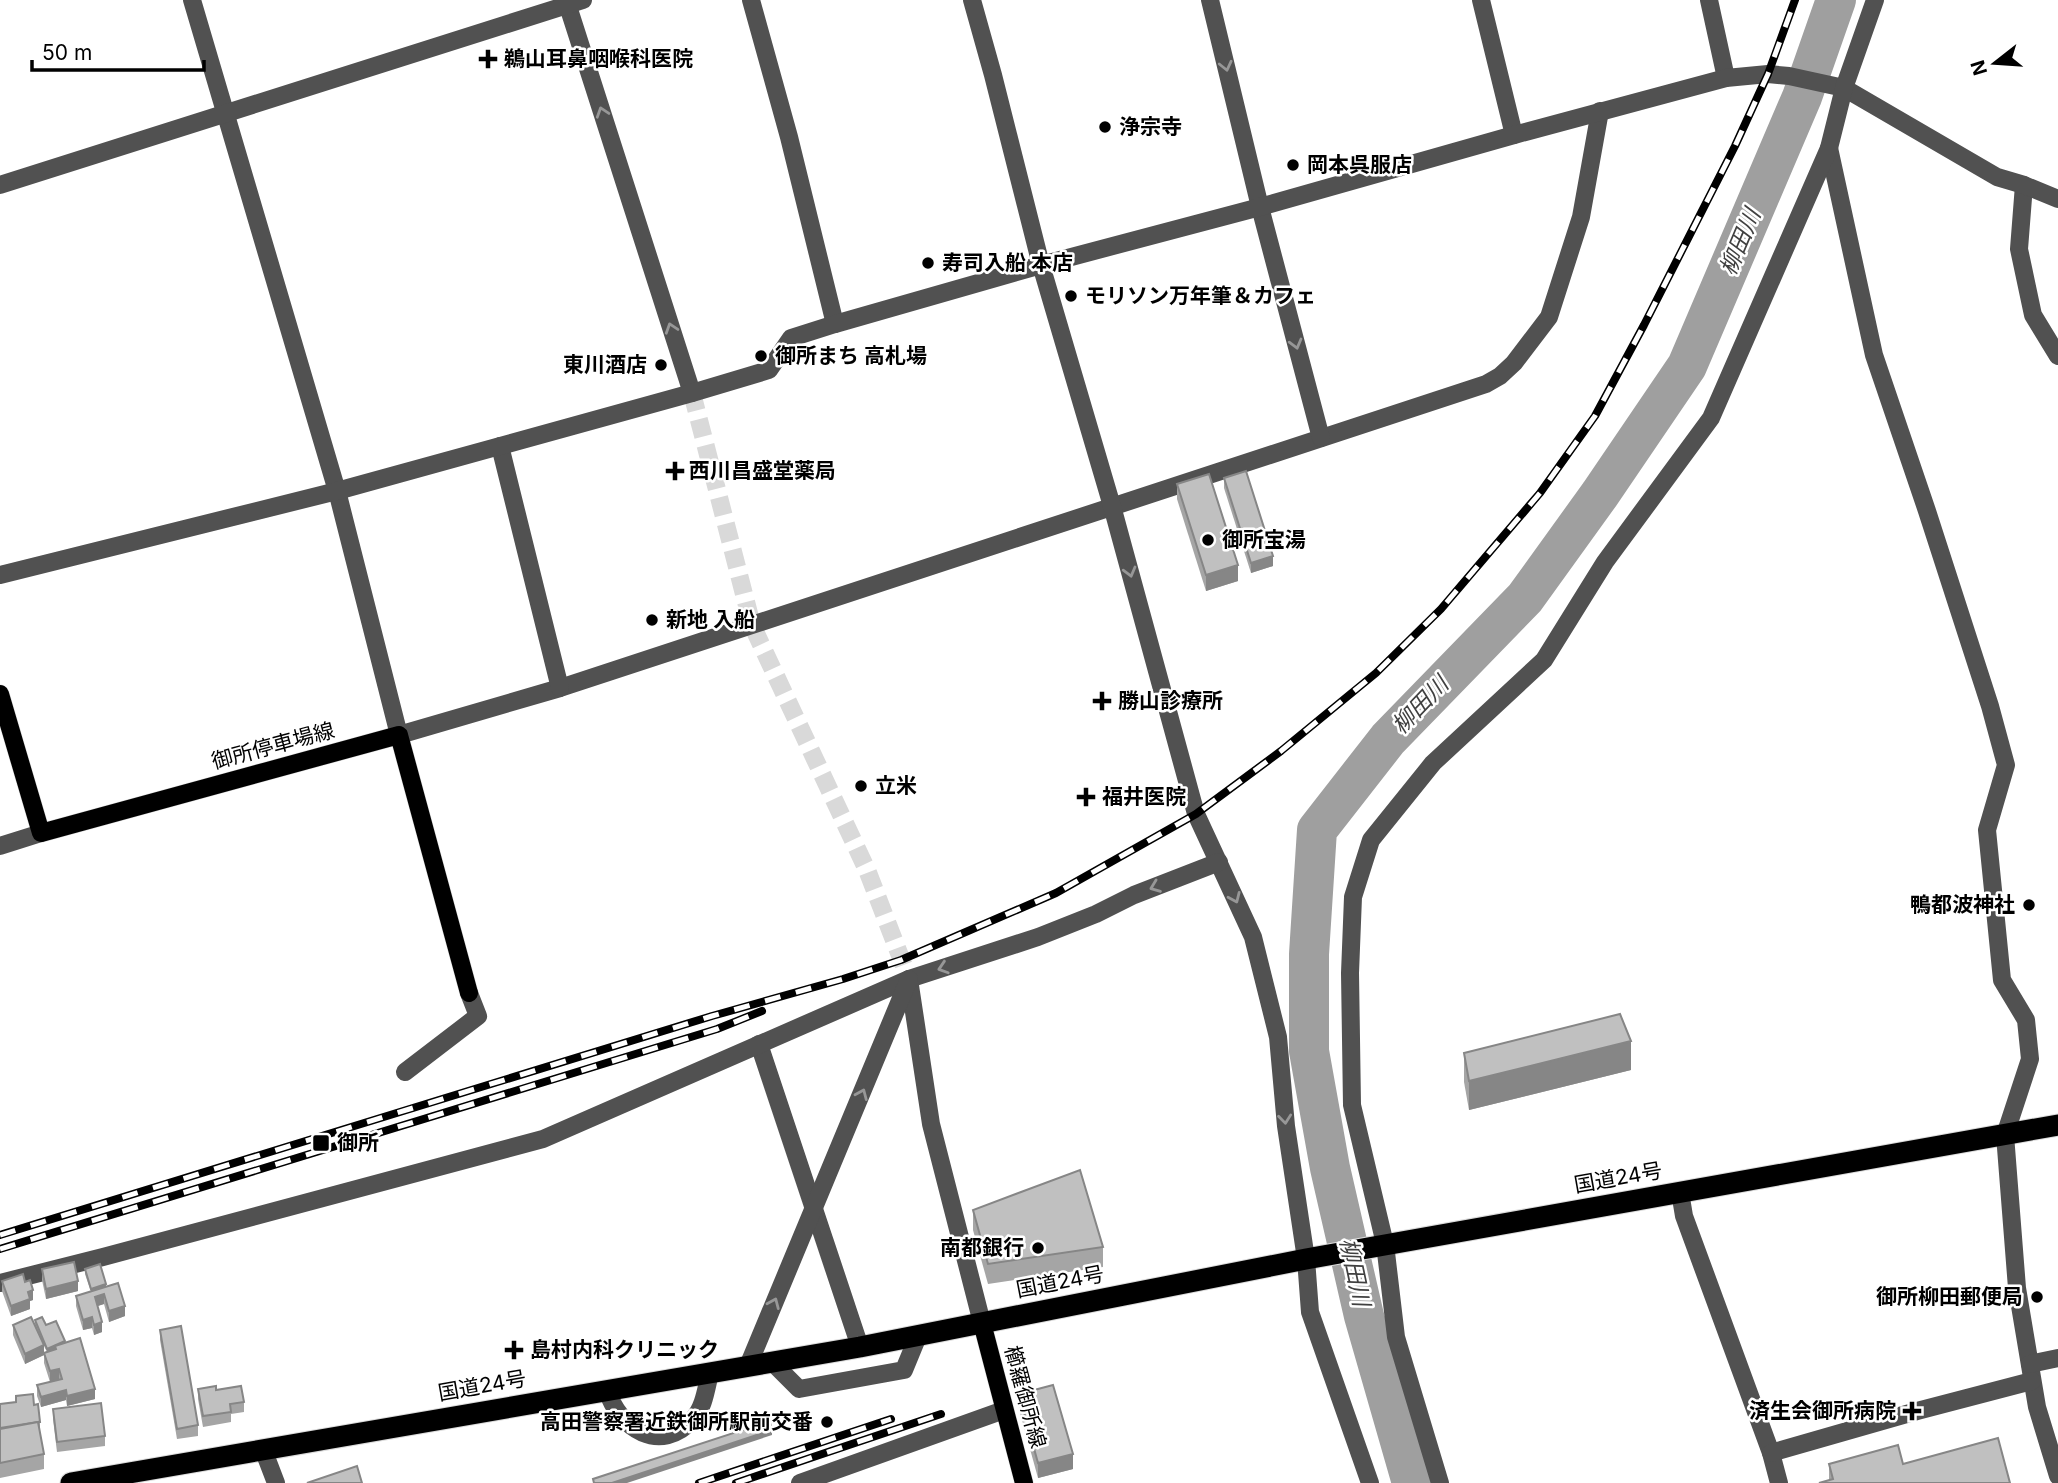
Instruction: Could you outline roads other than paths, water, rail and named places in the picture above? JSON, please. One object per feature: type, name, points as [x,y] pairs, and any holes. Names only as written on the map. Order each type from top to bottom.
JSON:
[{"type":"highway","name":"国道24号","points":[[71,1483],[860,1347],[1315,1257],[2058,1125]]},
{"type":"main road","points":[[0,694],[41,833]]},
{"type":"main road","name":"御所停車場線","points":[[41,833],[399,735]]},
{"type":"main road","points":[[399,735],[469,993]]},
{"type":"main road","name":"櫛羅御所線","points":[[982,1323],[1024,1483]]},
{"type":"street","points":[[192,0],[337,491],[399,735],[560,688],[1486,384],[1514,363],[1549,317],[1581,217],[1600,111]]},
{"type":"street","points":[[751,0],[789,137],[835,324]]},
{"type":"street","points":[[972,0],[1041,265],[1112,506],[1196,814],[1253,937],[1278,1037],[1286,1126],[1315,1257],[1310,1312],[1370,1483]]},
{"type":"street","points":[[1210,0],[1260,207],[1321,438]]},
{"type":"street","points":[[1481,0],[1514,135]]},
{"type":"street","points":[[1709,0],[1726,78]]},
{"type":"street","points":[[1440,1483],[1396,1337],[1352,1105],[1350,972],[1353,897],[1371,840],[1433,764],[1544,660],[1605,562],[1710,418],[1829,148],[1844,88],[1875,0]]},
{"type":"street","points":[[0,185],[572,1],[692,393]]},
{"type":"street","points":[[0,575],[337,491],[692,393],[769,370],[790,338],[835,324],[1726,78],[1768,74],[1844,88],[1997,177],[2058,200]]},
{"type":"street","points":[[1829,148],[1874,355],[1990,706],[2006,765],[1987,830],[2001,981],[2026,1020],[2030,1059],[2005,1135],[2017,1288],[2038,1407],[2058,1476]]},
{"type":"street","points":[[2024,185],[2019,249],[2033,315],[2058,356]]},
{"type":"street","points":[[500,446],[560,688]]},
{"type":"street","points":[[0,846],[41,833]]},
{"type":"street","points":[[0,1283],[543,1139],[909,979],[1038,937],[1219,862]]},
{"type":"street","points":[[748,1366],[909,979]]},
{"type":"street","points":[[909,979],[931,1124],[982,1323]]},
{"type":"street","points":[[405,1072],[478,1016],[469,993]]},
{"type":"street","points":[[759,1044],[860,1347]]},
{"type":"street","points":[[1680,1192],[1684,1216],[1771,1453],[1779,1483]]},
{"type":"street","points":[[772,1362],[799,1389],[904,1370],[918,1336]]},
{"type":"street","points":[[1771,1453],[1917,1411],[2031,1372],[2058,1358]]},
{"type":"street","points":[[607,1390],[617,1412],[637,1432],[665,1437],[695,1419],[704,1400],[710,1373]]},
{"type":"street","points":[[800,1483],[1004,1410]]},
{"type":"street","points":[[264,1449],[276,1483]]},
{"type":"waterway","name":"柳田川","points":[[1412,1483],[1364,1316],[1330,1168],[1309,1051],[1309,954],[1317,830],[1388,739],[1525,598],[1687,366],[1802,97],[1836,0]]},
{"type":"tunnel","points":[[692,393],[752,625],[867,870],[909,979]]},
{"type":"railway","points":[[0,1235],[901,960],[1056,893],[1196,814],[1281,751],[1376,673],[1441,609],[1540,493],[1595,416],[1644,325],[1735,146],[1768,74],[1795,0]]},
{"type":"railway","points":[[0,1249],[717,1029],[762,1011]]},
{"type":"railway","points":[[736,1483],[941,1414]]},
{"type":"railway","points":[[699,1483],[891,1419]]},
{"type":"place","name":"鵜山耳鼻咽喉科医院","points":[[488,59]]},
{"type":"place","name":"浄宗寺","points":[[1105,127]]},
{"type":"place","name":"岡本呉服店","points":[[1293,165]]},
{"type":"place","name":"寿司入船 本店","points":[[928,263]]},
{"type":"place","name":"モリソン万年筆＆カフェ","points":[[1071,296]]},
{"type":"place","name":"御所まち 高札場","points":[[761,356]]},
{"type":"place","name":"東川酒店","points":[[661,365]]},
{"type":"place","name":"西川昌盛堂薬局","points":[[675,471]]},
{"type":"place","name":"御所宝湯","points":[[1208,540]]},
{"type":"place","name":"新地 入船","points":[[652,620]]},
{"type":"place","name":"勝山診療所","points":[[1102,701]]},
{"type":"place","name":"立米","points":[[861,786]]},
{"type":"place","name":"福井医院","points":[[1086,797]]},
{"type":"place","name":"鴨都波神社","points":[[2029,905]]},
{"type":"place","name":"御所","points":[[321,1143]]},
{"type":"place","name":"南都銀行","points":[[1038,1248]]},
{"type":"place","name":"御所柳田郵便局","points":[[2037,1297]]},
{"type":"place","name":"島村内科クリニック","points":[[514,1350]]},
{"type":"place","name":"済生会御所病院","points":[[1912,1411]]},
{"type":"place","name":"高田警察署近鉄御所駅前交番","points":[[827,1422]]}]
